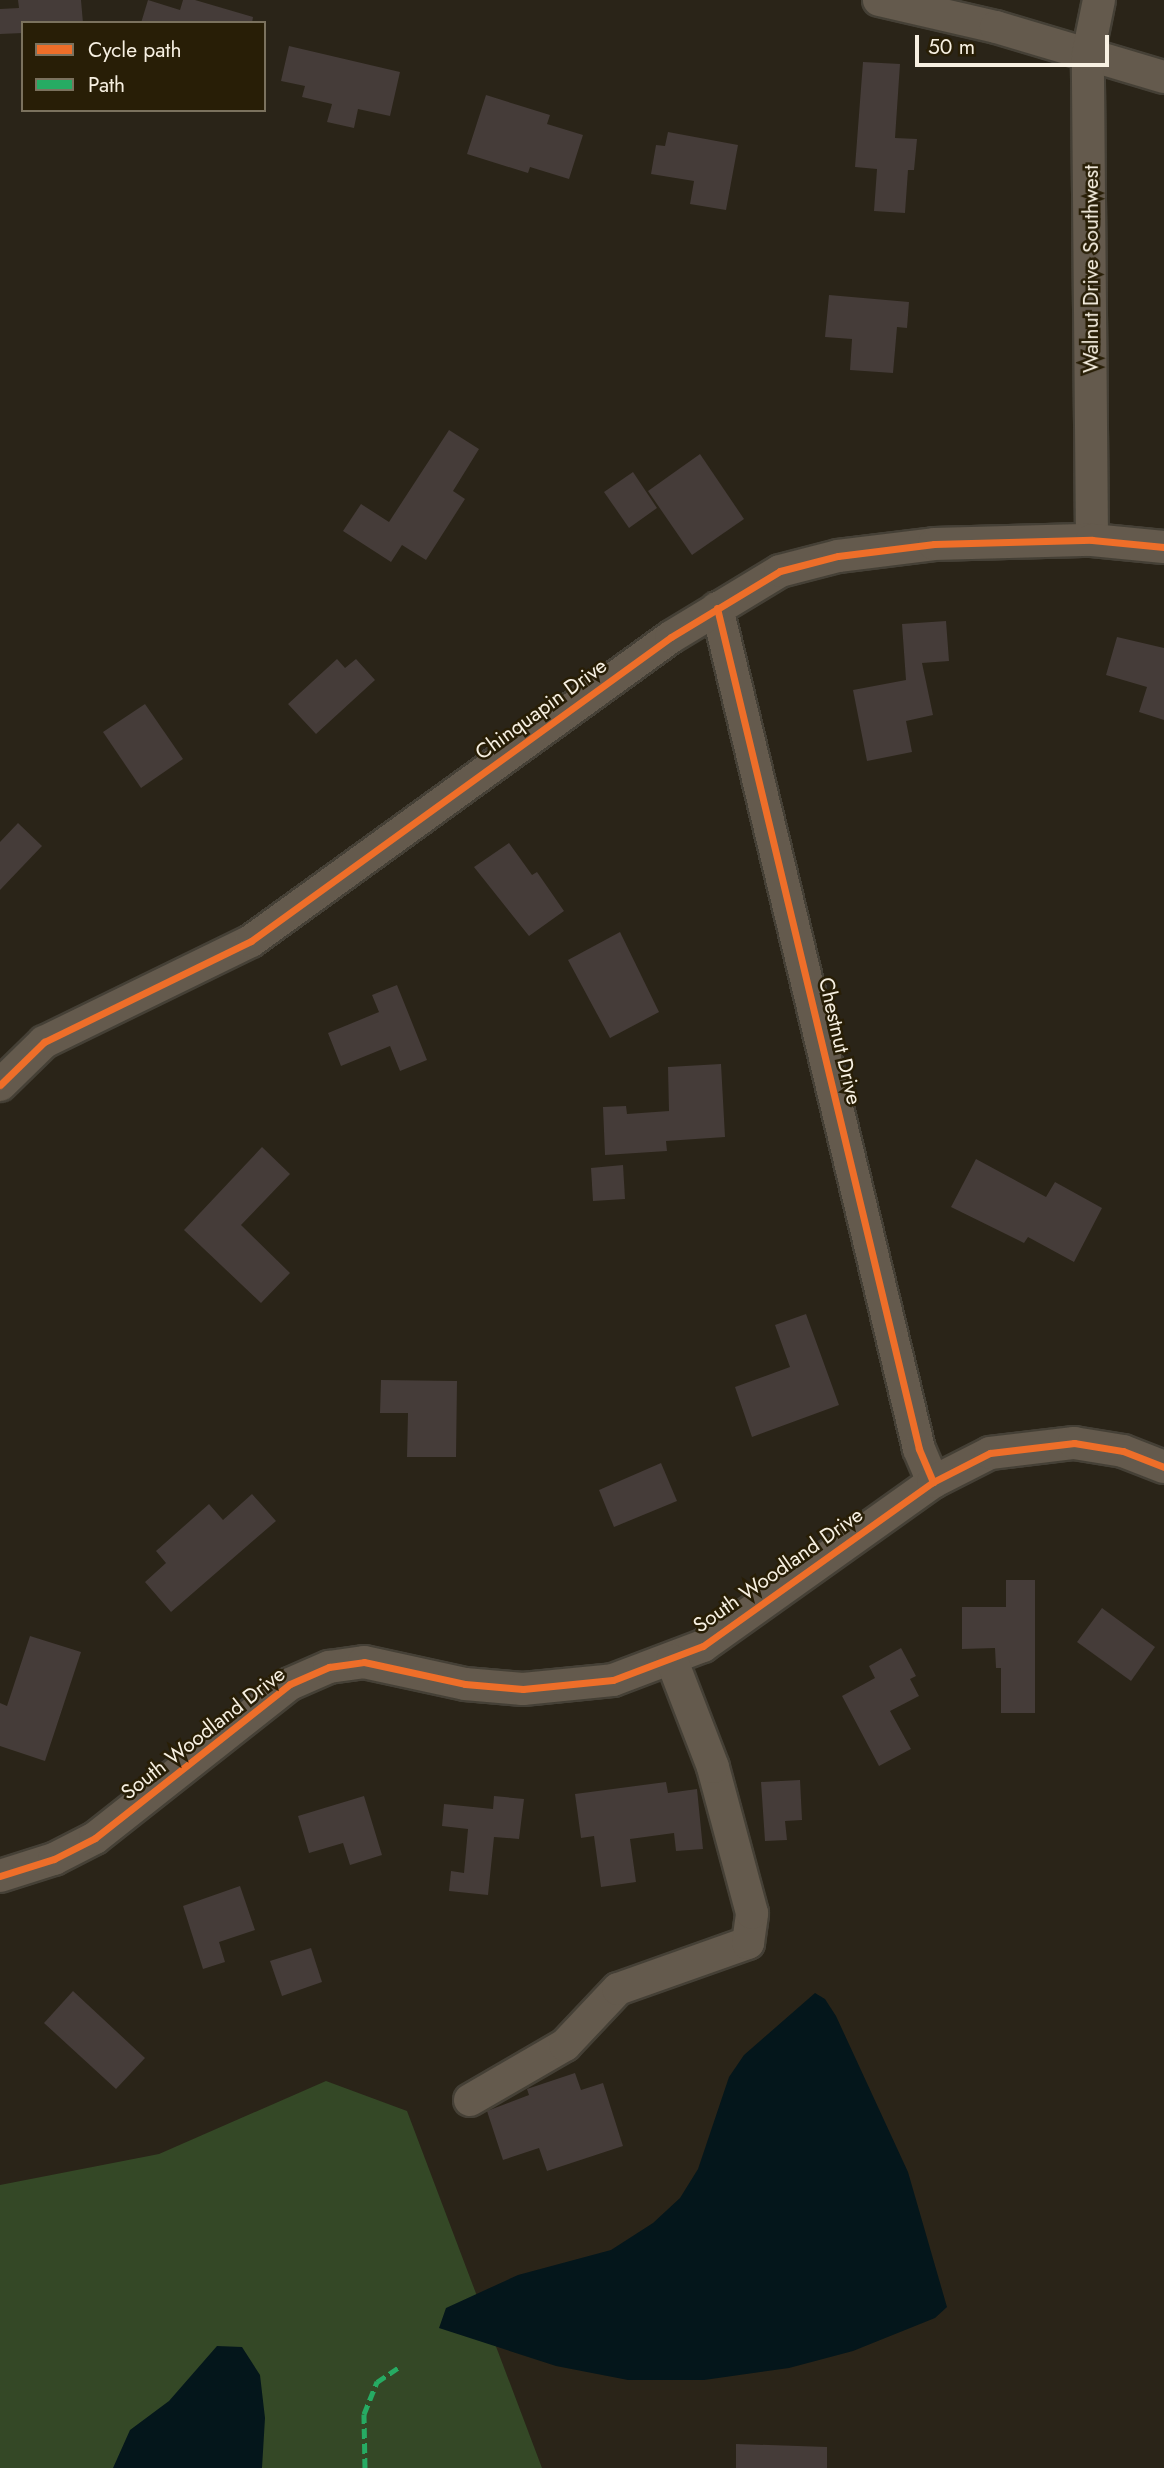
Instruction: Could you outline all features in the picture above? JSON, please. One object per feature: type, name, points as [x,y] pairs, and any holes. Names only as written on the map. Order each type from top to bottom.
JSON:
[{"type":"street","points":[[879,0],[1088,54],[1164,77]]},
{"type":"street","name":"Walnut Drive Southwest","points":[[1092,540],[1088,54],[1099,0]]},
{"type":"street","name":"Chinquapin Drive","points":[[0,1084],[44,1041],[251,941],[717,608],[780,571],[838,555],[934,544],[1092,540],[1164,547]]},
{"type":"street","name":"Chestnut Drive","points":[[717,608],[919,1449],[933,1482]]},
{"type":"street","name":"South Woodland Drive","points":[[0,1876],[54,1859],[95,1838],[290,1684],[328,1667],[365,1662],[488,1687],[558,1689],[613,1680],[672,1661],[734,1626],[933,1482],[990,1453],[1044,1443],[1099,1446],[1164,1467]]},
{"type":"street","points":[[470,2100],[565,2045],[618,1989],[748,1943],[752,1913],[720,1794],[672,1661]]},
{"type":"green space","points":[[326,2081],[407,2111],[542,2468],[0,2468],[0,2185],[159,2154]]},
{"type":"shaded area","points":[[815,1993],[825,1999],[836,2016],[908,2172],[947,2307],[935,2318],[853,2351],[789,2368],[704,2380],[628,2380],[556,2366],[439,2328],[446,2308],[518,2275],[611,2250],[653,2223],[680,2198],[698,2169],[729,2077],[744,2055]]},
{"type":"shaded area","points":[[217,2346],[242,2347],[260,2375],[265,2418],[262,2468],[113,2468],[130,2430],[169,2401]]},
{"type":"building","points":[[18,0],[81,0],[83,21],[21,21],[21,33],[0,34],[0,9],[19,8]]},
{"type":"building","points":[[148,0],[180,10],[183,0],[195,0],[253,17],[252,21],[142,21]]},
{"type":"building","points":[[289,46],[400,72],[390,116],[358,109],[354,128],[327,122],[332,104],[302,97],[305,86],[281,81]]},
{"type":"building","points":[[863,62],[900,64],[895,138],[917,139],[914,170],[908,170],[905,213],[874,211],[877,169],[855,167]]},
{"type":"building","points":[[486,95],[550,115],[547,124],[583,135],[569,179],[530,167],[528,173],[467,154]]},
{"type":"building","points":[[668,132],[738,145],[726,210],[690,204],[694,181],[651,174],[656,145],[665,146]]},
{"type":"building","points":[[829,295],[909,302],[907,328],[897,327],[893,373],[850,370],[852,339],[825,337]]},
{"type":"building","points":[[449,430],[479,449],[453,491],[465,499],[426,560],[402,545],[391,562],[343,531],[361,504],[389,522]]},
{"type":"building","points":[[700,454],[744,519],[692,555],[648,491]]},
{"type":"building","points":[[633,472],[657,508],[629,528],[604,492]]},
{"type":"building","points":[[946,621],[949,661],[922,663],[933,715],[906,721],[912,752],[867,761],[853,690],[906,680],[902,624]]},
{"type":"building","points":[[1117,637],[1164,648],[1164,720],[1139,712],[1147,687],[1106,675]]},
{"type":"building","points":[[337,659],[345,668],[356,659],[375,680],[316,734],[288,704]]},
{"type":"building","points":[[145,704],[183,759],[141,788],[103,732]]},
{"type":"building","points":[[18,823],[42,846],[0,890],[0,842]]},
{"type":"building","points":[[509,843],[532,875],[537,872],[564,911],[529,936],[474,867]]},
{"type":"building","points":[[620,932],[659,1012],[610,1038],[568,960]]},
{"type":"building","points":[[397,985],[427,1060],[400,1071],[390,1046],[341,1066],[328,1033],[379,1012],[372,995]]},
{"type":"building","points":[[721,1064],[725,1137],[666,1141],[667,1151],[605,1155],[603,1107],[626,1106],[627,1114],[669,1111],[668,1067]]},
{"type":"building","points":[[262,1147],[290,1174],[241,1225],[290,1273],[261,1303],[184,1230]]},
{"type":"building","points":[[976,1159],[1046,1197],[1055,1182],[1102,1208],[1074,1262],[1028,1237],[1024,1243],[951,1207]]},
{"type":"building","points":[[623,1165],[625,1199],[593,1201],[591,1168]]},
{"type":"building","points":[[806,1314],[839,1405],[752,1437],[735,1387],[790,1367],[775,1325]]},
{"type":"building","points":[[381,1380],[457,1381],[456,1457],[407,1457],[408,1413],[380,1413]]},
{"type":"building","points":[[661,1463],[677,1501],[614,1527],[599,1490]]},
{"type":"building","points":[[252,1494],[276,1521],[171,1612],[145,1582],[166,1563],[156,1551],[209,1504],[223,1520]]},
{"type":"building","points":[[1006,1580],[1035,1580],[1035,1713],[1001,1713],[1001,1668],[996,1668],[995,1648],[962,1649],[962,1607],[1006,1607]]},
{"type":"building","points":[[1102,1608],[1155,1647],[1131,1681],[1077,1642]]},
{"type":"building","points":[[30,1636],[81,1652],[45,1761],[0,1746],[0,1703],[7,1706]]},
{"type":"building","points":[[901,1648],[916,1676],[910,1679],[919,1696],[890,1711],[911,1749],[879,1766],[842,1696],[875,1678],[869,1666]]},
{"type":"building","points":[[800,1780],[802,1820],[785,1821],[787,1840],[765,1841],[761,1782]]},
{"type":"building","points":[[666,1782],[668,1793],[697,1789],[703,1849],[676,1851],[674,1833],[630,1839],[636,1882],[601,1887],[594,1836],[581,1838],[575,1794]]},
{"type":"building","points":[[364,1796],[382,1855],[350,1865],[343,1843],[309,1853],[298,1816]]},
{"type":"building","points":[[494,1796],[524,1799],[519,1839],[494,1837],[488,1895],[449,1891],[451,1871],[464,1873],[468,1829],[442,1826],[444,1804],[493,1809]]},
{"type":"building","points":[[240,1886],[255,1930],[219,1942],[225,1962],[203,1969],[183,1906]]},
{"type":"building","points":[[311,1948],[322,1982],[282,1996],[270,1961]]},
{"type":"building","points":[[73,1991],[145,2058],[116,2089],[44,2023]]},
{"type":"building","points":[[575,2073],[581,2090],[603,2083],[623,2146],[547,2171],[539,2148],[503,2160],[487,2111],[529,2095],[527,2089]]},
{"type":"building","points":[[736,2444],[827,2447],[827,2468],[736,2468]]},
{"type":"marked path","points":[[365,2468],[364,2414],[377,2382],[398,2368]]},
{"type":"cycle path","points":[[0,1085],[44,1042],[251,941],[671,637],[780,571],[838,556],[934,544],[1092,540],[1164,547]]},
{"type":"cycle path","points":[[717,608],[919,1449],[933,1482]]},
{"type":"cycle path","points":[[0,1876],[54,1859],[95,1838],[290,1684],[329,1667],[364,1662],[465,1684],[523,1689],[613,1680],[703,1646],[933,1482],[990,1453],[1074,1443],[1123,1451],[1164,1467]]}]
